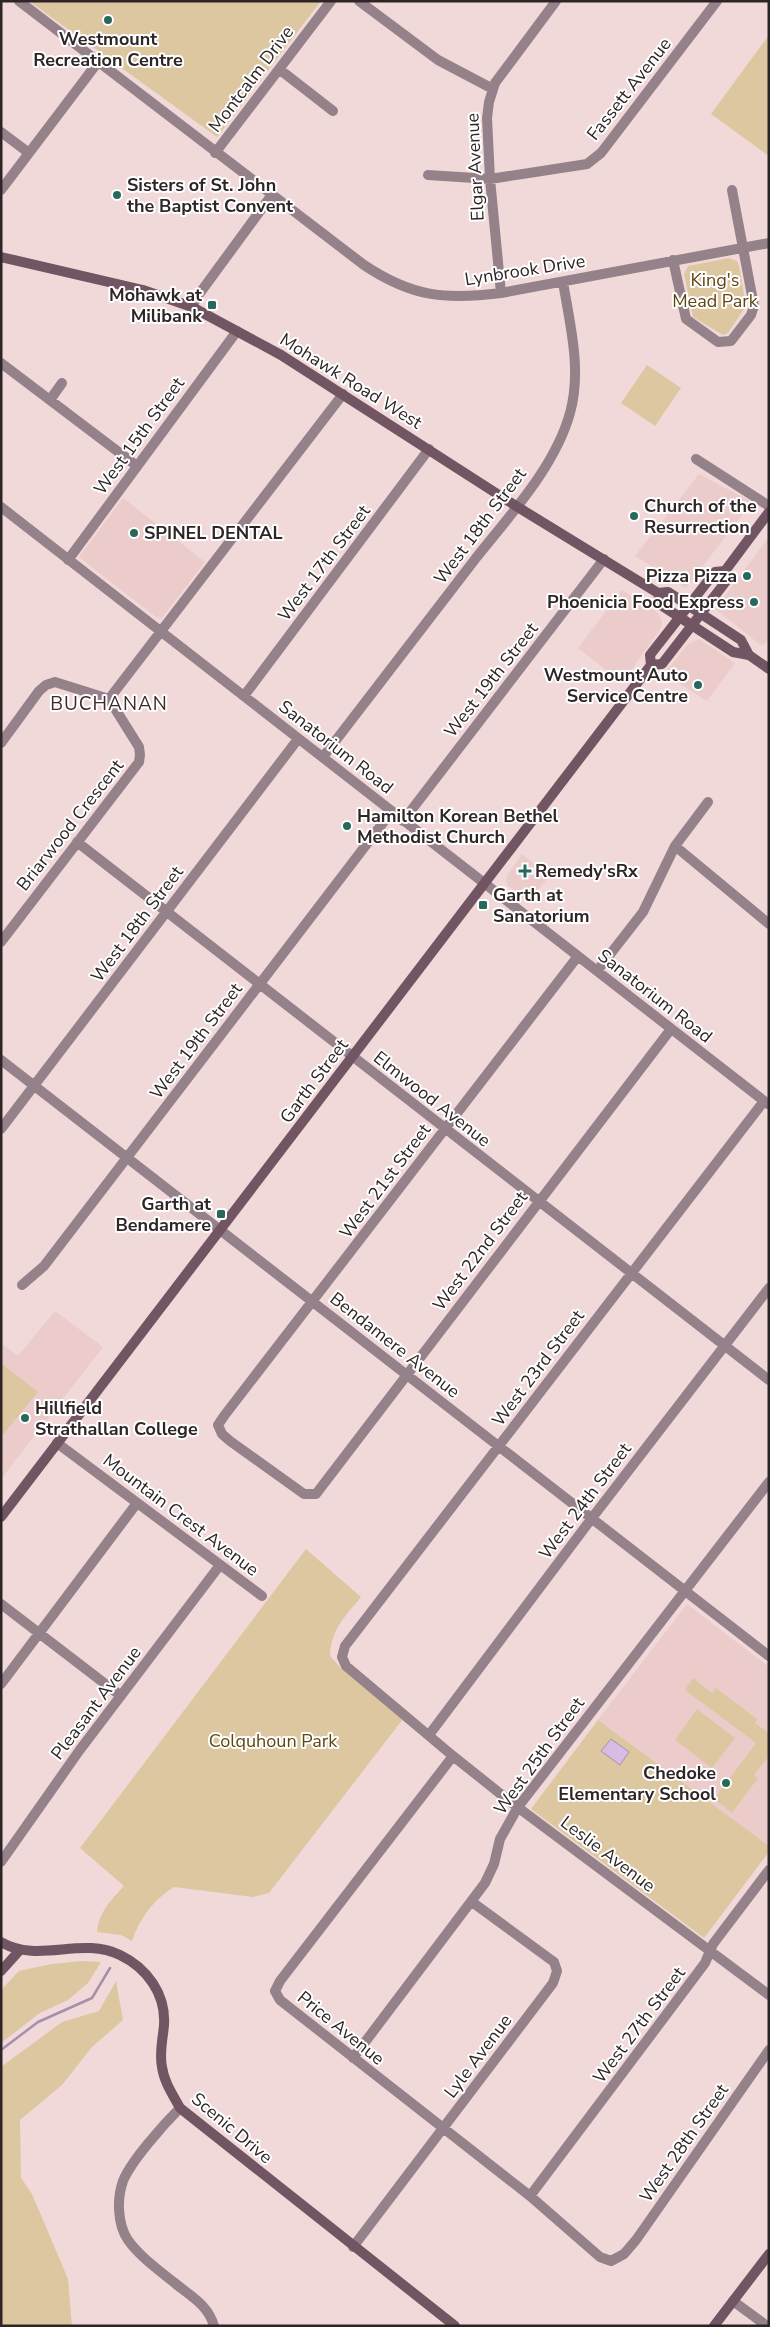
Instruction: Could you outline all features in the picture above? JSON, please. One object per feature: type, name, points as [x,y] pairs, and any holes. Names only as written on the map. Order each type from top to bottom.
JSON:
[{"type":"main road","name":"Mohawk Road West","points":[[1,256],[143,290],[192,307],[281,355],[516,506],[658,592],[668,592],[690,605],[741,640],[749,655]]},
{"type":"main road","name":"Garth Street","points":[[1,1517],[651,665],[650,655],[681,618],[715,572],[725,571],[769,512]]},
{"type":"main road","name":"Garth Street","points":[[651,665],[662,664],[727,580],[725,571]]},
{"type":"main road","name":"Mohawk Road West","points":[[658,592],[661,605],[733,652],[749,655],[769,669]]},
{"type":"main road","points":[[1,1942],[19,1951],[1,1971]]},
{"type":"main road","name":"Scenic Drive","points":[[19,1951],[75,1948],[98,1949],[113,1952],[140,1968],[150,1978],[163,2006],[162,2066],[167,2085],[180,2108],[454,2326]]},
{"type":"main road","points":[[714,2326],[769,2254]]},
{"type":"street","name":"Lynbrook Drive","points":[[19,1],[364,266],[393,283],[412,291],[430,295],[472,297],[769,243]]},
{"type":"street","name":"Montcalm Drive","points":[[215,153],[331,1]]},
{"type":"street","points":[[359,1],[438,60],[494,89]]},
{"type":"street","name":"Elgar Avenue","points":[[501,293],[490,179],[487,118],[489,102],[504,70],[556,1]]},
{"type":"street","name":"Fassett Avenue","points":[[428,174],[490,179],[587,164],[601,153],[717,1]]},
{"type":"street","points":[[1,190],[98,62]]},
{"type":"street","points":[[279,68],[333,111]]},
{"type":"street","points":[[1,132],[29,153]]},
{"type":"street","points":[[673,260],[686,319],[718,342],[724,342],[735,337],[751,315],[754,306],[732,190]]},
{"type":"street","points":[[192,307],[197,297],[271,196]]},
{"type":"street","name":"West 18th Street","points":[[323,757],[552,458],[562,438],[571,411],[575,385],[576,365],[562,282]]},
{"type":"street","name":"West 15th Street","points":[[68,560],[236,331]]},
{"type":"street","points":[[1,363],[137,466]]},
{"type":"street","points":[[50,400],[62,383]]},
{"type":"street","points":[[1,743],[39,691],[46,685],[55,682],[109,700],[343,394]]},
{"type":"street","name":"West 17th Street","points":[[244,696],[429,449]]},
{"type":"street","points":[[696,459],[769,506]]},
{"type":"street","name":"Sanatorium Road","points":[[1,507],[766,1103]]},
{"type":"street","name":"West 19th Street","points":[[403,821],[604,559]]},
{"type":"street","name":"Briarwood Crescent","points":[[1,942],[139,762],[139,747],[109,700]]},
{"type":"street","name":"West 18th Street","points":[[1,1129],[298,739]]},
{"type":"street","points":[[597,971],[643,912],[675,846],[708,802]]},
{"type":"street","name":"West 19th Street","points":[[22,1285],[44,1266],[392,811]]},
{"type":"street","name":"Elmwood Avenue","points":[[76,842],[769,1380]]},
{"type":"street","points":[[675,846],[767,918]]},
{"type":"street","name":"West 21st Street","points":[[316,1494],[304,1494],[230,1441],[222,1434],[218,1425],[578,956]]},
{"type":"street","name":"West 22nd Street","points":[[316,1494],[672,1029]]},
{"type":"street","name":"Bendamere Avenue","points":[[1,1060],[769,1656]]},
{"type":"street","name":"West 23rd Street","points":[[342,1657],[345,1646],[498,1446],[631,1273],[766,1103]]},
{"type":"street","name":"West 24th Street","points":[[429,1735],[592,1518],[769,1288]]},
{"type":"street","name":"Mountain Crest Avenue","points":[[57,1442],[262,1596]]},
{"type":"street","name":"West 25th Street","points":[[353,2058],[485,1884],[494,1864],[500,1839],[518,1807],[769,1482]]},
{"type":"street","points":[[1,1684],[137,1503]]},
{"type":"street","name":"Pleasant Avenue","points":[[1,1862],[79,1751],[220,1565]]},
{"type":"street","points":[[1,1604],[122,1696]]},
{"type":"street","name":"Leslie Avenue","points":[[342,1657],[346,1666],[452,1756],[769,1995]]},
{"type":"street","name":"Price Avenue","points":[[452,1756],[280,1981],[275,1991],[280,2000],[442,2130],[530,2196],[600,2257],[611,2261],[624,2254]]},
{"type":"street","name":"West 27th Street","points":[[530,2196],[706,1963],[713,1944],[769,1870]]},
{"type":"street","name":"Lyle Avenue","points":[[354,2247],[552,1984],[557,1971],[554,1962],[472,1902]]},
{"type":"street","name":"West 28th Street","points":[[624,2254],[769,2050]]},
{"type":"street","points":[[180,2108],[158,2133],[124,2180],[119,2200],[121,2220],[128,2240],[162,2272],[206,2307],[214,2326]]},
{"type":"street","points":[[733,2301],[767,2326]]},
{"type":"shaded area","points":[[699,474],[752,502],[686,588],[635,556]]},
{"type":"shaded area","points":[[123,498],[205,562],[161,619],[79,557]]},
{"type":"shaded area","points":[[769,537],[769,639],[762,646],[715,609]]},
{"type":"shaded area","points":[[622,590],[657,612],[662,624],[622,683],[578,648]]},
{"type":"shaded area","points":[[699,639],[735,663],[707,701],[664,674],[688,644]]},
{"type":"shaded area","points":[[522,854],[549,876],[528,903],[507,885],[506,877]]},
{"type":"shaded area","name":"Hillfield Strathallan College","points":[[55,1311],[103,1347],[1,1479],[1,1343],[18,1356]]},
{"type":"shaded area","name":"Chedoke Elementary School","points":[[687,1604],[769,1667],[769,1846],[598,1720]]},
{"type":"shaded area","points":[[611,1739],[629,1752],[620,1765],[601,1751]]},
{"type":"green space","points":[[29,1],[321,1],[217,137]]},
{"type":"green space","points":[[769,35],[769,156],[711,114]]},
{"type":"green space","name":"King's Mead Park","points":[[729,258],[737,261],[739,266],[746,306],[728,333],[723,335],[693,317],[684,274],[688,266]]},
{"type":"green space","points":[[647,365],[681,388],[655,426],[621,403]]},
{"type":"green space","points":[[1,1363],[38,1392],[1,1437]]},
{"type":"green space","name":"Colquhoun Park","points":[[306,1549],[361,1597],[344,1617],[336,1631],[330,1656],[340,1667],[403,1719],[269,1893],[253,1897],[174,1887],[166,1892],[148,1910],[132,1941],[121,1935],[97,1932],[103,1912],[124,1886],[80,1848]]},
{"type":"green space","points":[[693,1678],[712,1693],[716,1688],[757,1719],[755,1723],[769,1733],[769,1756],[754,1775],[758,1778],[732,1813],[714,1799],[756,1743],[685,1690]]},
{"type":"green space","points":[[697,1709],[735,1738],[712,1768],[675,1740]]},
{"type":"green space","points":[[598,1720],[769,1846],[769,1852],[704,1938],[531,1809]]},
{"type":"green space","points":[[81,1961],[101,1962],[88,1983],[68,2000],[40,2013],[1,2043],[1,1990],[19,1971],[52,1964]]},
{"type":"green space","points":[[116,1981],[123,2020],[92,2047],[62,2085],[20,2120],[21,2178],[32,2194],[68,2279],[72,2326],[1,2326],[1,2067],[62,2022],[99,2011]]},
{"type":"waterway","points":[[1,2050],[38,2022],[92,1998],[110,1968]]},
{"type":"place","name":"Westmount Recreation Centre","points":[[108,20]]},
{"type":"place","name":"Sisters of St. John the Baptist Convent","points":[[117,195]]},
{"type":"place","name":"Mohawk at Milibank","points":[[212,305]]},
{"type":"place","name":"Church of the Resurrection","points":[[634,516]]},
{"type":"place","name":"SPINEL DENTAL","points":[[134,533]]},
{"type":"place","name":"Pizza Pizza","points":[[747,576]]},
{"type":"place","name":"Phoenicia Food Express","points":[[754,602]]},
{"type":"place","name":"Westmount Auto Service Centre","points":[[698,685]]},
{"type":"place","name":"Hamilton Korean Bethel Methodist Church","points":[[347,826]]},
{"type":"place","name":"Remedy'sRx","points":[[525,871]]},
{"type":"place","name":"Garth at Sanatorium","points":[[483,905]]},
{"type":"place","name":"Garth at Bendamere","points":[[221,1214]]},
{"type":"place","name":"Hillfield Strathallan College","points":[[25,1418]]},
{"type":"place","name":"Chedoke Elementary School","points":[[726,1783]]},
{"type":"district","name":"BUCHANAN","points":[[109,703]]}]
